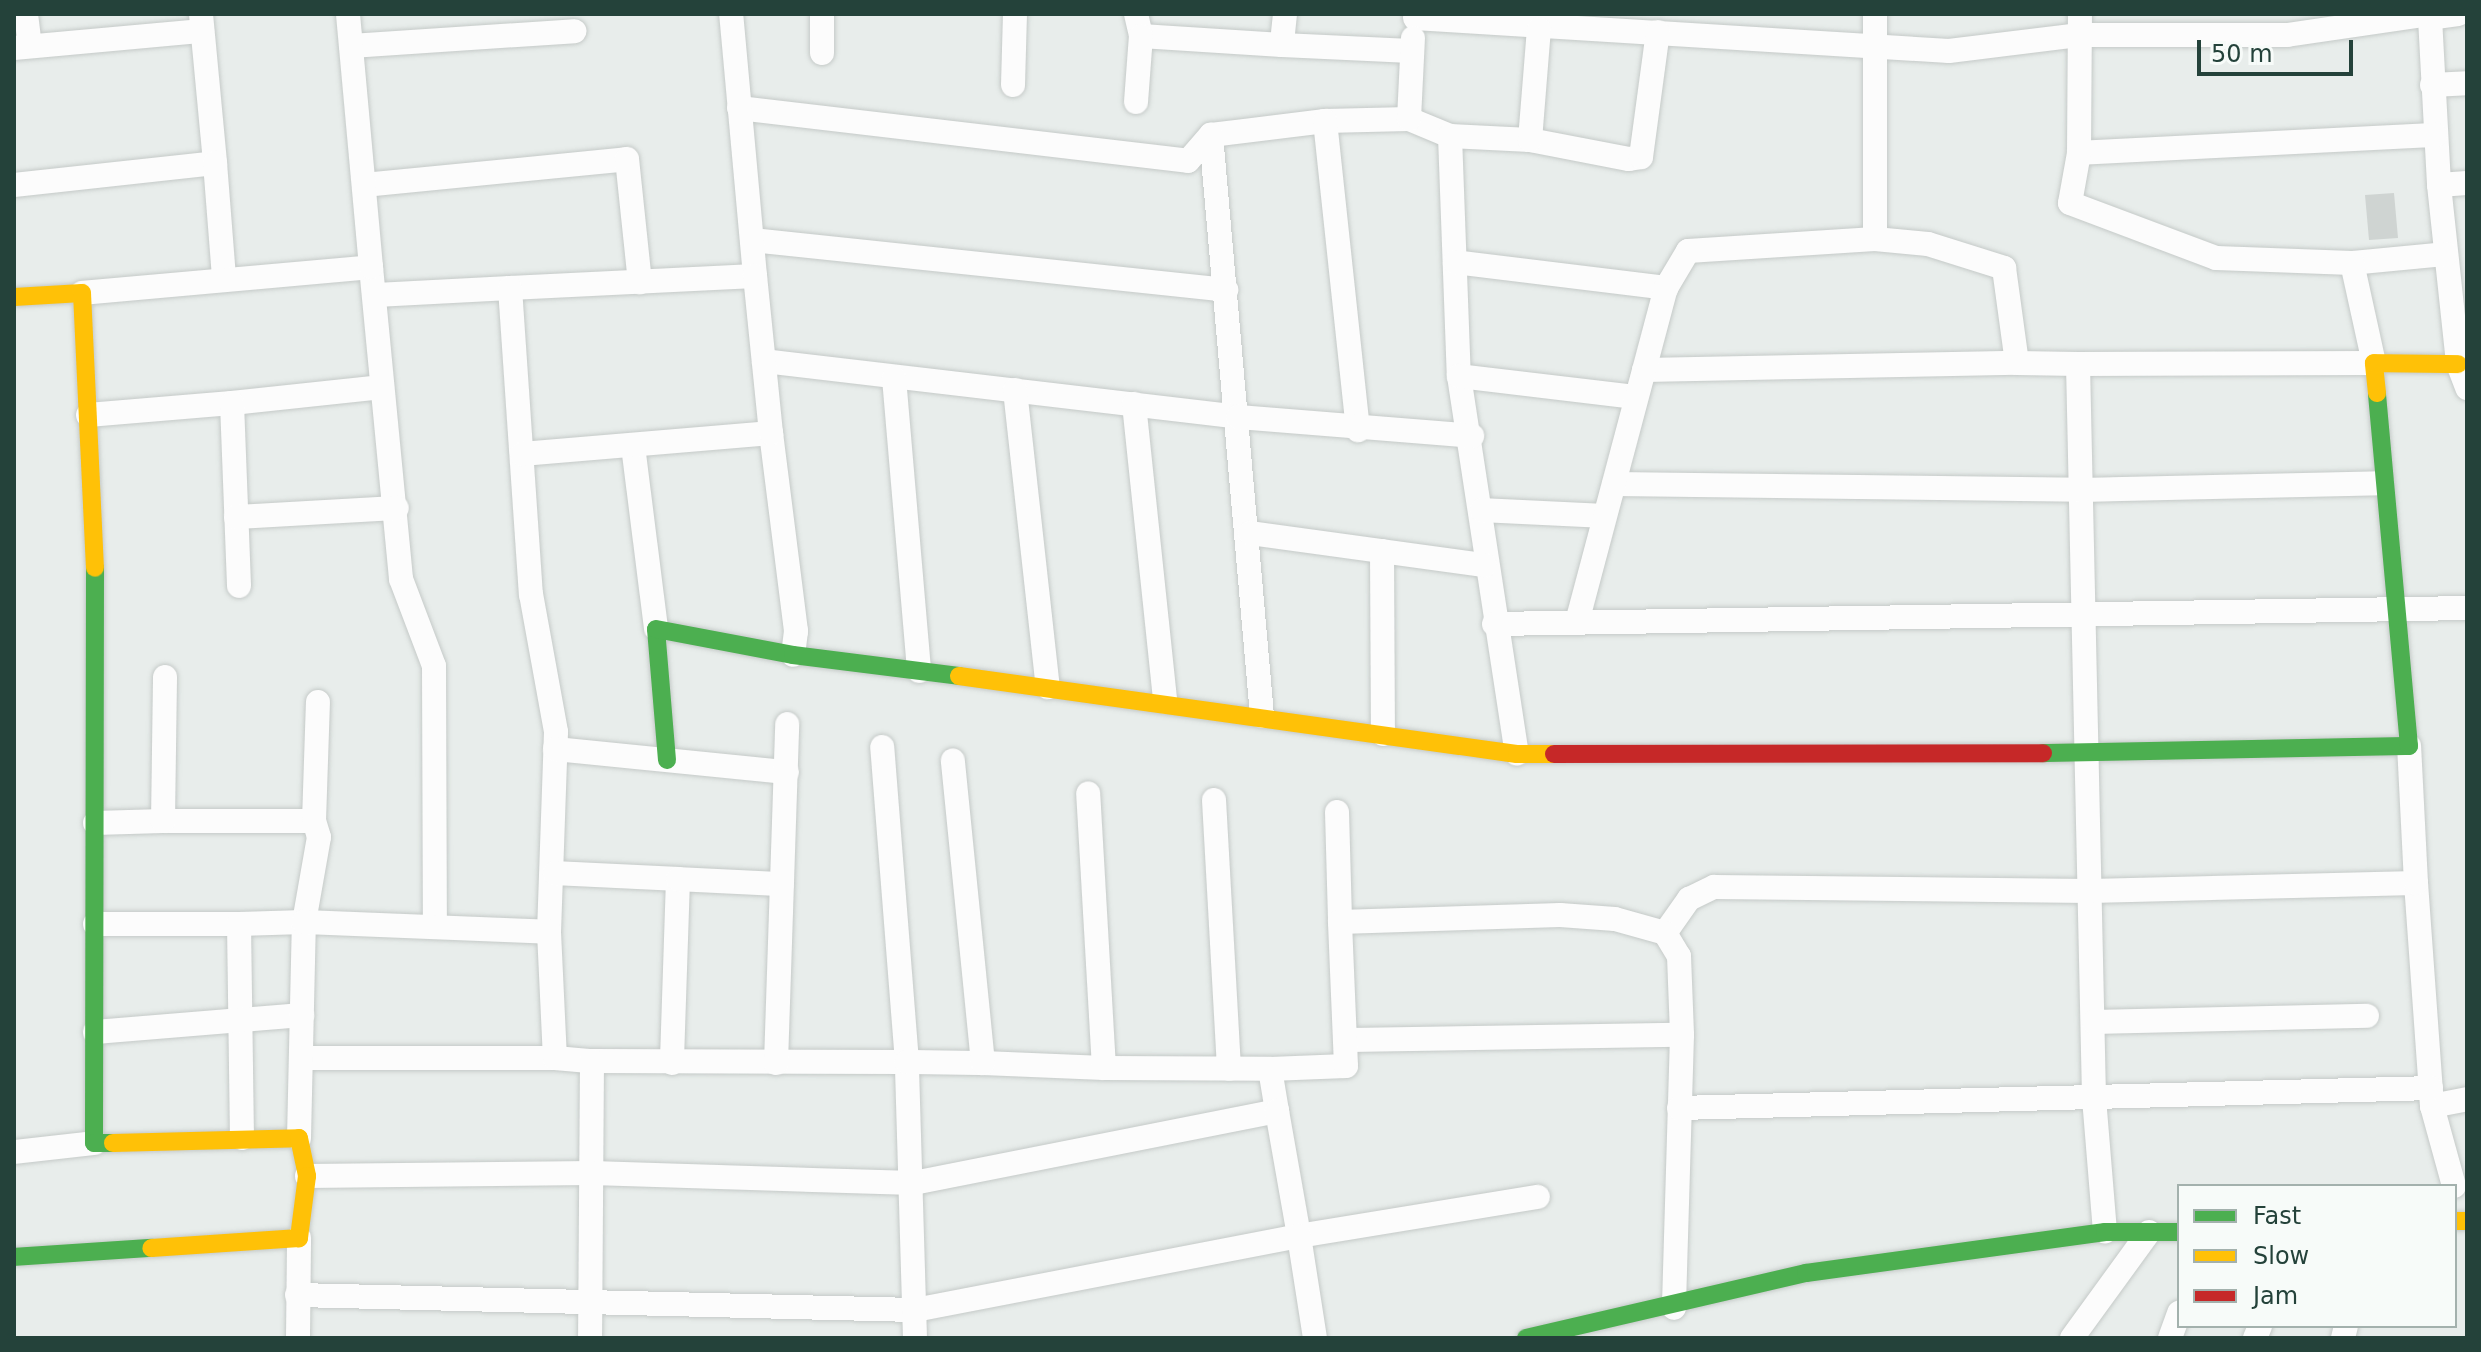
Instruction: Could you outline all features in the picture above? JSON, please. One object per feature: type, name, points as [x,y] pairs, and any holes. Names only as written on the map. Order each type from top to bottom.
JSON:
[{"type":"street","points":[[26,14],[22,47],[201,22],[224,278]]},
{"type":"street","points":[[348,14],[382,387],[397,508],[401,579],[434,666],[435,927]]},
{"type":"street","points":[[731,14],[771,433],[796,631],[793,655]]},
{"type":"street","points":[[822,14],[822,53]]},
{"type":"street","points":[[1013,85],[1015,14]]},
{"type":"street","points":[[1282,45],[1285,14]]},
{"type":"street","points":[[1875,14],[1875,239]]},
{"type":"street","points":[[1409,119],[1415,16],[1539,29],[1658,32],[1949,51],[2080,24],[2287,35],[2458,14]]},
{"type":"street","points":[[2430,16],[2439,185],[2458,364],[2467,388]]},
{"type":"street","points":[[2080,24],[2079,153],[2070,203],[2216,258],[2352,263],[2446,254]]},
{"type":"street","points":[[1136,102],[1138,25],[1282,45],[1411,51]]},
{"type":"street","points":[[1530,140],[1539,29]]},
{"type":"street","points":[[351,46],[574,31]]},
{"type":"street","points":[[739,108],[1188,161],[1211,135],[1325,121],[1409,119],[1450,136],[1530,140],[1629,159],[1641,157],[1658,32]]},
{"type":"street","points":[[2432,85],[2467,83]]},
{"type":"street","points":[[1325,121],[1358,430]]},
{"type":"street","points":[[1211,135],[1250,533],[1262,716]]},
{"type":"street","points":[[2079,153],[2436,135]]},
{"type":"street","points":[[1450,136],[1459,376],[1472,436],[1482,510],[1485,565],[1517,754]]},
{"type":"street","points":[[364,185],[627,159],[640,282]]},
{"type":"street","points":[[14,185],[215,163]]},
{"type":"street","points":[[2439,185],[2467,183]]},
{"type":"street","points":[[1577,622],[1666,288],[1688,251],[1875,239],[1928,244],[2004,268],[2017,363]]},
{"type":"street","points":[[752,240],[1226,290]]},
{"type":"street","points":[[1455,262],[1666,288]]},
{"type":"street","points":[[2352,263],[2374,363],[2382,483],[2409,746],[2432,1097],[2454,1184]]},
{"type":"street","points":[[14,297],[371,267]]},
{"type":"street","points":[[376,295],[755,276]]},
{"type":"street","points":[[510,288],[531,594],[555,749],[555,873],[549,932],[555,1058]]},
{"type":"street","points":[[82,293],[96,594],[94,1143]]},
{"type":"street","points":[[764,361],[1358,430],[1472,436]]},
{"type":"street","points":[[1644,370],[2017,363],[2458,364]]},
{"type":"street","points":[[2078,364],[2090,753],[2094,1098],[2105,1232]]},
{"type":"street","points":[[1459,376],[1636,397]]},
{"type":"street","points":[[894,378],[919,671]]},
{"type":"street","points":[[88,415],[382,387]]},
{"type":"street","points":[[1015,390],[1048,687]]},
{"type":"street","points":[[232,403],[239,586]]},
{"type":"street","points":[[1134,404],[1165,701]]},
{"type":"street","points":[[522,454],[771,433]]},
{"type":"street","points":[[633,446],[656,629],[667,760]]},
{"type":"street","points":[[1614,484],[2081,490],[2382,483]]},
{"type":"street","points":[[236,517],[397,508]]},
{"type":"street","points":[[1482,510],[1604,516]]},
{"type":"street","points":[[1250,533],[1485,565]]},
{"type":"street","points":[[1382,551],[1383,734]]},
{"type":"street","points":[[1494,624],[2395,612],[2467,608]]},
{"type":"street","points":[[656,629],[793,655],[1165,701],[1517,754],[2090,753],[2409,746]]},
{"type":"street","points":[[163,821],[165,677]]},
{"type":"street","points":[[298,1338],[299,1238],[307,1176],[299,1138],[305,1058],[302,1015],[304,922],[319,837],[314,821],[318,702]]},
{"type":"street","points":[[776,1063],[787,724]]},
{"type":"street","points":[[882,747],[914,1183],[915,1338]]},
{"type":"street","points":[[555,749],[787,772]]},
{"type":"street","points":[[953,760],[983,1063]]},
{"type":"street","points":[[1088,793],[1104,1068]]},
{"type":"street","points":[[1214,800],[1229,1069]]},
{"type":"street","points":[[305,1058],[555,1058],[672,1063],[907,1062],[1229,1069],[1346,1066],[1337,812]]},
{"type":"street","points":[[95,823],[314,821]]},
{"type":"street","points":[[555,873],[782,884]]},
{"type":"street","points":[[672,1063],[678,879]]},
{"type":"street","points":[[1665,933],[1689,899],[1714,887],[2090,891],[2416,883]]},
{"type":"street","points":[[1340,922],[1560,915],[1615,919],[1665,933],[1679,956],[1682,1035],[1674,1308]]},
{"type":"street","points":[[95,924],[304,922],[549,932]]},
{"type":"street","points":[[239,924],[242,1138]]},
{"type":"street","points":[[95,1032],[302,1015]]},
{"type":"street","points":[[2094,1022],[2367,1016]]},
{"type":"street","points":[[1346,1040],[1682,1035]]},
{"type":"street","points":[[590,1338],[592,1061]]},
{"type":"street","points":[[1270,1069],[1315,1338]]},
{"type":"street","points":[[1679,1108],[2094,1098],[2467,1099]]},
{"type":"street","points":[[307,1176],[592,1173],[914,1183],[1277,1111]]},
{"type":"street","points":[[14,1152],[94,1143],[299,1138]]},
{"type":"street","points":[[297,1295],[915,1310],[1299,1236],[1538,1197]]},
{"type":"street","points":[[2457,1197],[2462,1221]]},
{"type":"street","points":[[1526,1338],[1619,1330],[1674,1308],[1806,1273],[2105,1232],[2177,1232]]},
{"type":"street","points":[[2072,1338],[2149,1232]]},
{"type":"street","points":[[14,1257],[299,1238]]},
{"type":"street","points":[[2170,1338],[2177,1319]]},
{"type":"building","points":[[2394,193],[2398,238],[2369,240],[2365,195]]},
{"type":"traffic: fast","points":[[2043,753],[2409,746],[2377,393]]},
{"type":"traffic: fast","points":[[95,568],[94,1143],[113,1143]]},
{"type":"traffic: fast","points":[[667,760],[656,629],[793,655],[959,676]]},
{"type":"traffic: fast","points":[[1526,1338],[1806,1273],[2105,1232],[2177,1232]]},
{"type":"traffic: fast","points":[[14,1257],[151,1248]]},
{"type":"traffic: slow","points":[[14,297],[82,293],[95,568]]},
{"type":"traffic: slow","points":[[2377,393],[2374,363],[2458,364]]},
{"type":"traffic: slow","points":[[959,676],[1517,754],[1554,754]]},
{"type":"traffic: slow","points":[[113,1143],[299,1138],[307,1176],[299,1238],[151,1248]]},
{"type":"traffic: slow","points":[[2457,1221],[2467,1221]]},
{"type":"traffic: jam","points":[[1554,754],[2043,753]]}]
